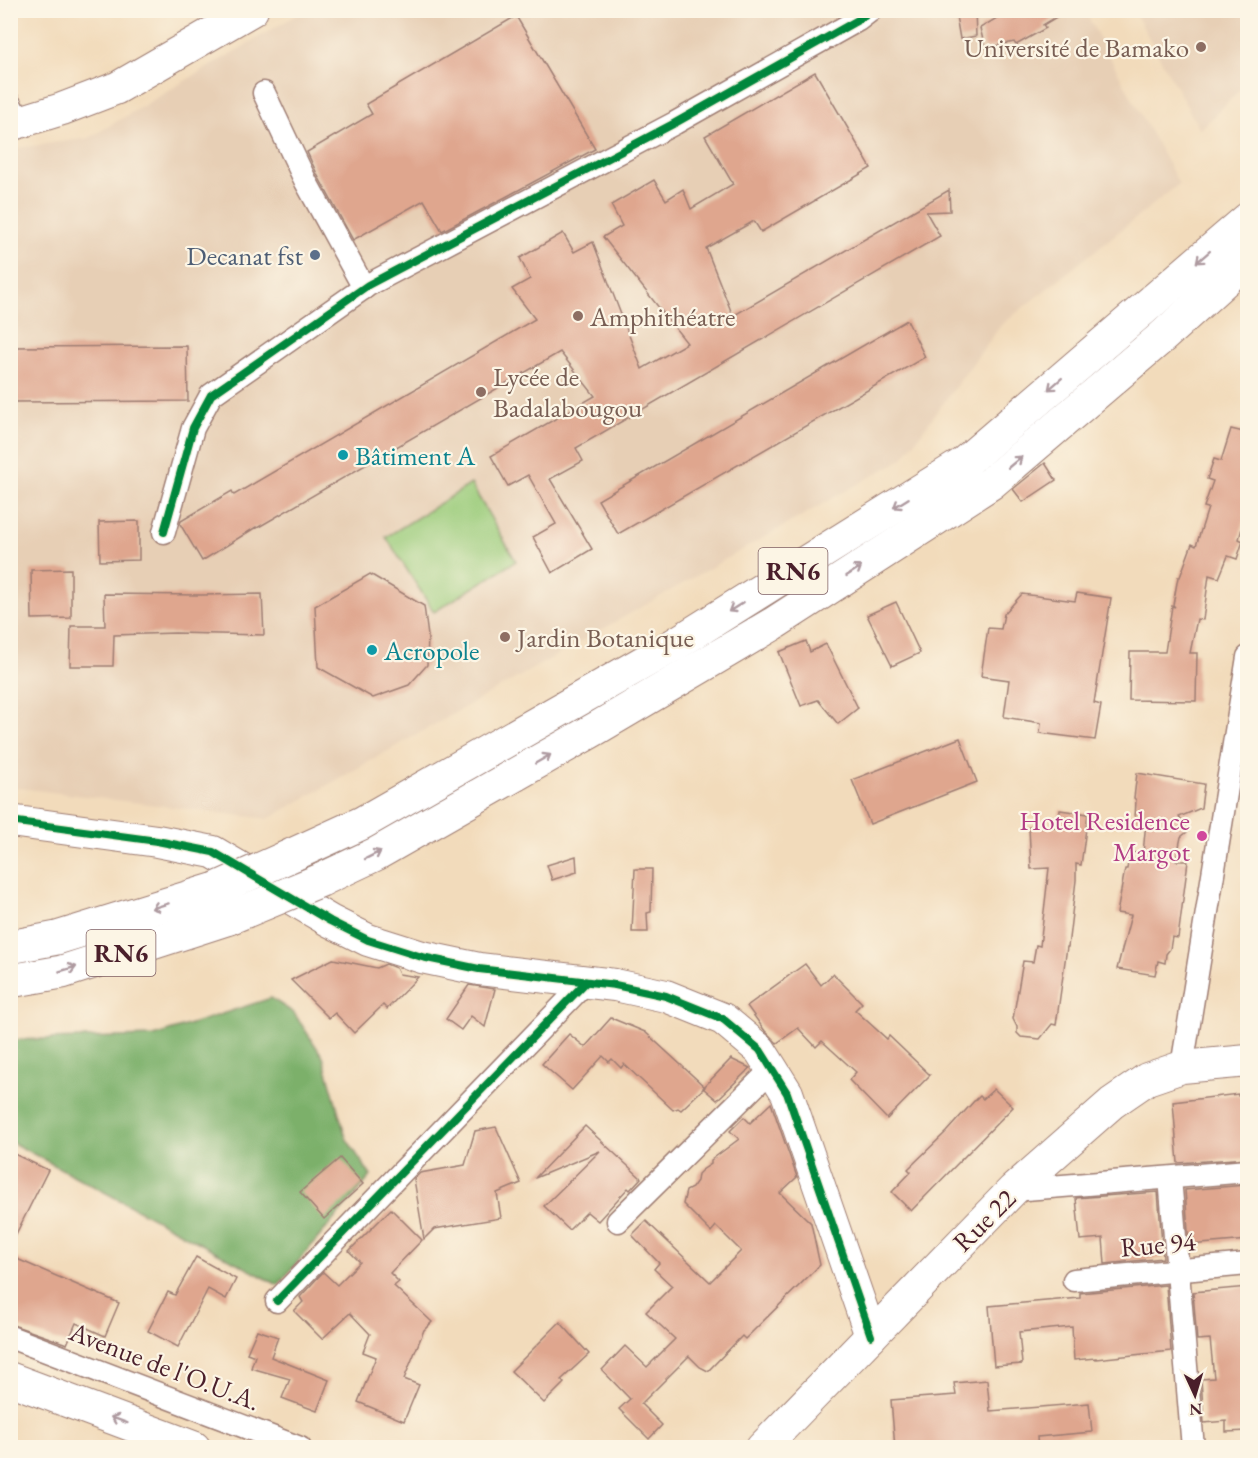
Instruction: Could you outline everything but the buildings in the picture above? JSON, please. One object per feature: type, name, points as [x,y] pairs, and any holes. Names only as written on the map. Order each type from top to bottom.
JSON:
[{"type":"highway","name":"RN6","points":[[10,947],[57,938],[216,889],[292,855],[362,823],[674,645],[963,464],[1248,219]]},
{"type":"highway","name":"RN6","points":[[10,981],[62,972],[229,918],[321,880],[376,854],[626,711],[773,624],[991,483],[1162,337],[1248,259]]},
{"type":"highway","points":[[10,1379],[194,1448]]},
{"type":"highway","points":[[10,1404],[129,1448]]},
{"type":"street","points":[[14,117],[62,109],[117,88],[252,10]]},
{"type":"street","points":[[164,532],[192,428],[211,395],[364,288],[675,123],[858,20],[871,10]]},
{"type":"street","points":[[264,93],[306,182],[364,288]]},
{"type":"street","points":[[1182,1066],[1248,657]]},
{"type":"street","points":[[10,821],[157,841],[213,852],[330,921],[368,940],[422,957],[479,969],[615,985],[666,996],[723,1019],[760,1050],[787,1092],[871,1336]]},
{"type":"street","points":[[277,1301],[586,982]]},
{"type":"street","name":"Rue 22","points":[[762,1448],[1012,1190],[1112,1103],[1147,1079],[1182,1066],[1248,1061]]},
{"type":"street","points":[[618,1221],[772,1069]]},
{"type":"street","points":[[1012,1190],[1248,1171]]},
{"type":"street","points":[[1170,1178],[1193,1448]]},
{"type":"street","name":"Rue 94","points":[[1074,1280],[1248,1264]]},
{"type":"street","name":"Avenue de l'O.U.A.","points":[[10,1336],[300,1448]]},
{"type":"shaded area","name":"Lycée de Badalabougou","points":[[1084,10],[1179,184],[1001,325],[902,459],[268,819],[11,787],[10,149],[89,138],[303,11]]},
{"type":"shaded area","name":"Université de Bamako","points":[[1134,11],[1247,11],[1247,83],[1200,130]]},
{"type":"green space","points":[[471,484],[516,561],[434,612],[386,537]]},
{"type":"green space","points":[[271,998],[294,1013],[323,1057],[346,1138],[371,1176],[278,1285],[11,1142],[11,1040],[154,1036]]},
{"type":"cycle path","points":[[164,532],[193,428],[211,395],[368,285],[675,123],[858,20],[871,10]]},
{"type":"cycle path","points":[[10,821],[157,841],[213,852],[330,921],[368,940],[422,957],[479,969],[615,985],[666,996],[723,1019],[760,1050],[787,1093],[871,1336]]},
{"type":"cycle path","points":[[277,1301],[586,982]]},
{"type":"place","name":"Université de Bamako","points":[[1201,47]]},
{"type":"place","name":"Decanat fst","points":[[315,255]]},
{"type":"place","name":"Amphithéatre","points":[[578,316]]},
{"type":"place","name":"Lycée de Badalabougou","points":[[481,392]]},
{"type":"place","name":"Bâtiment A","points":[[343,455]]},
{"type":"place","name":"Jardin Botanique","points":[[505,637]]},
{"type":"place","name":"Acropole","points":[[372,650]]},
{"type":"place","name":"Hotel Residence Margot","points":[[1202,836]]}]
